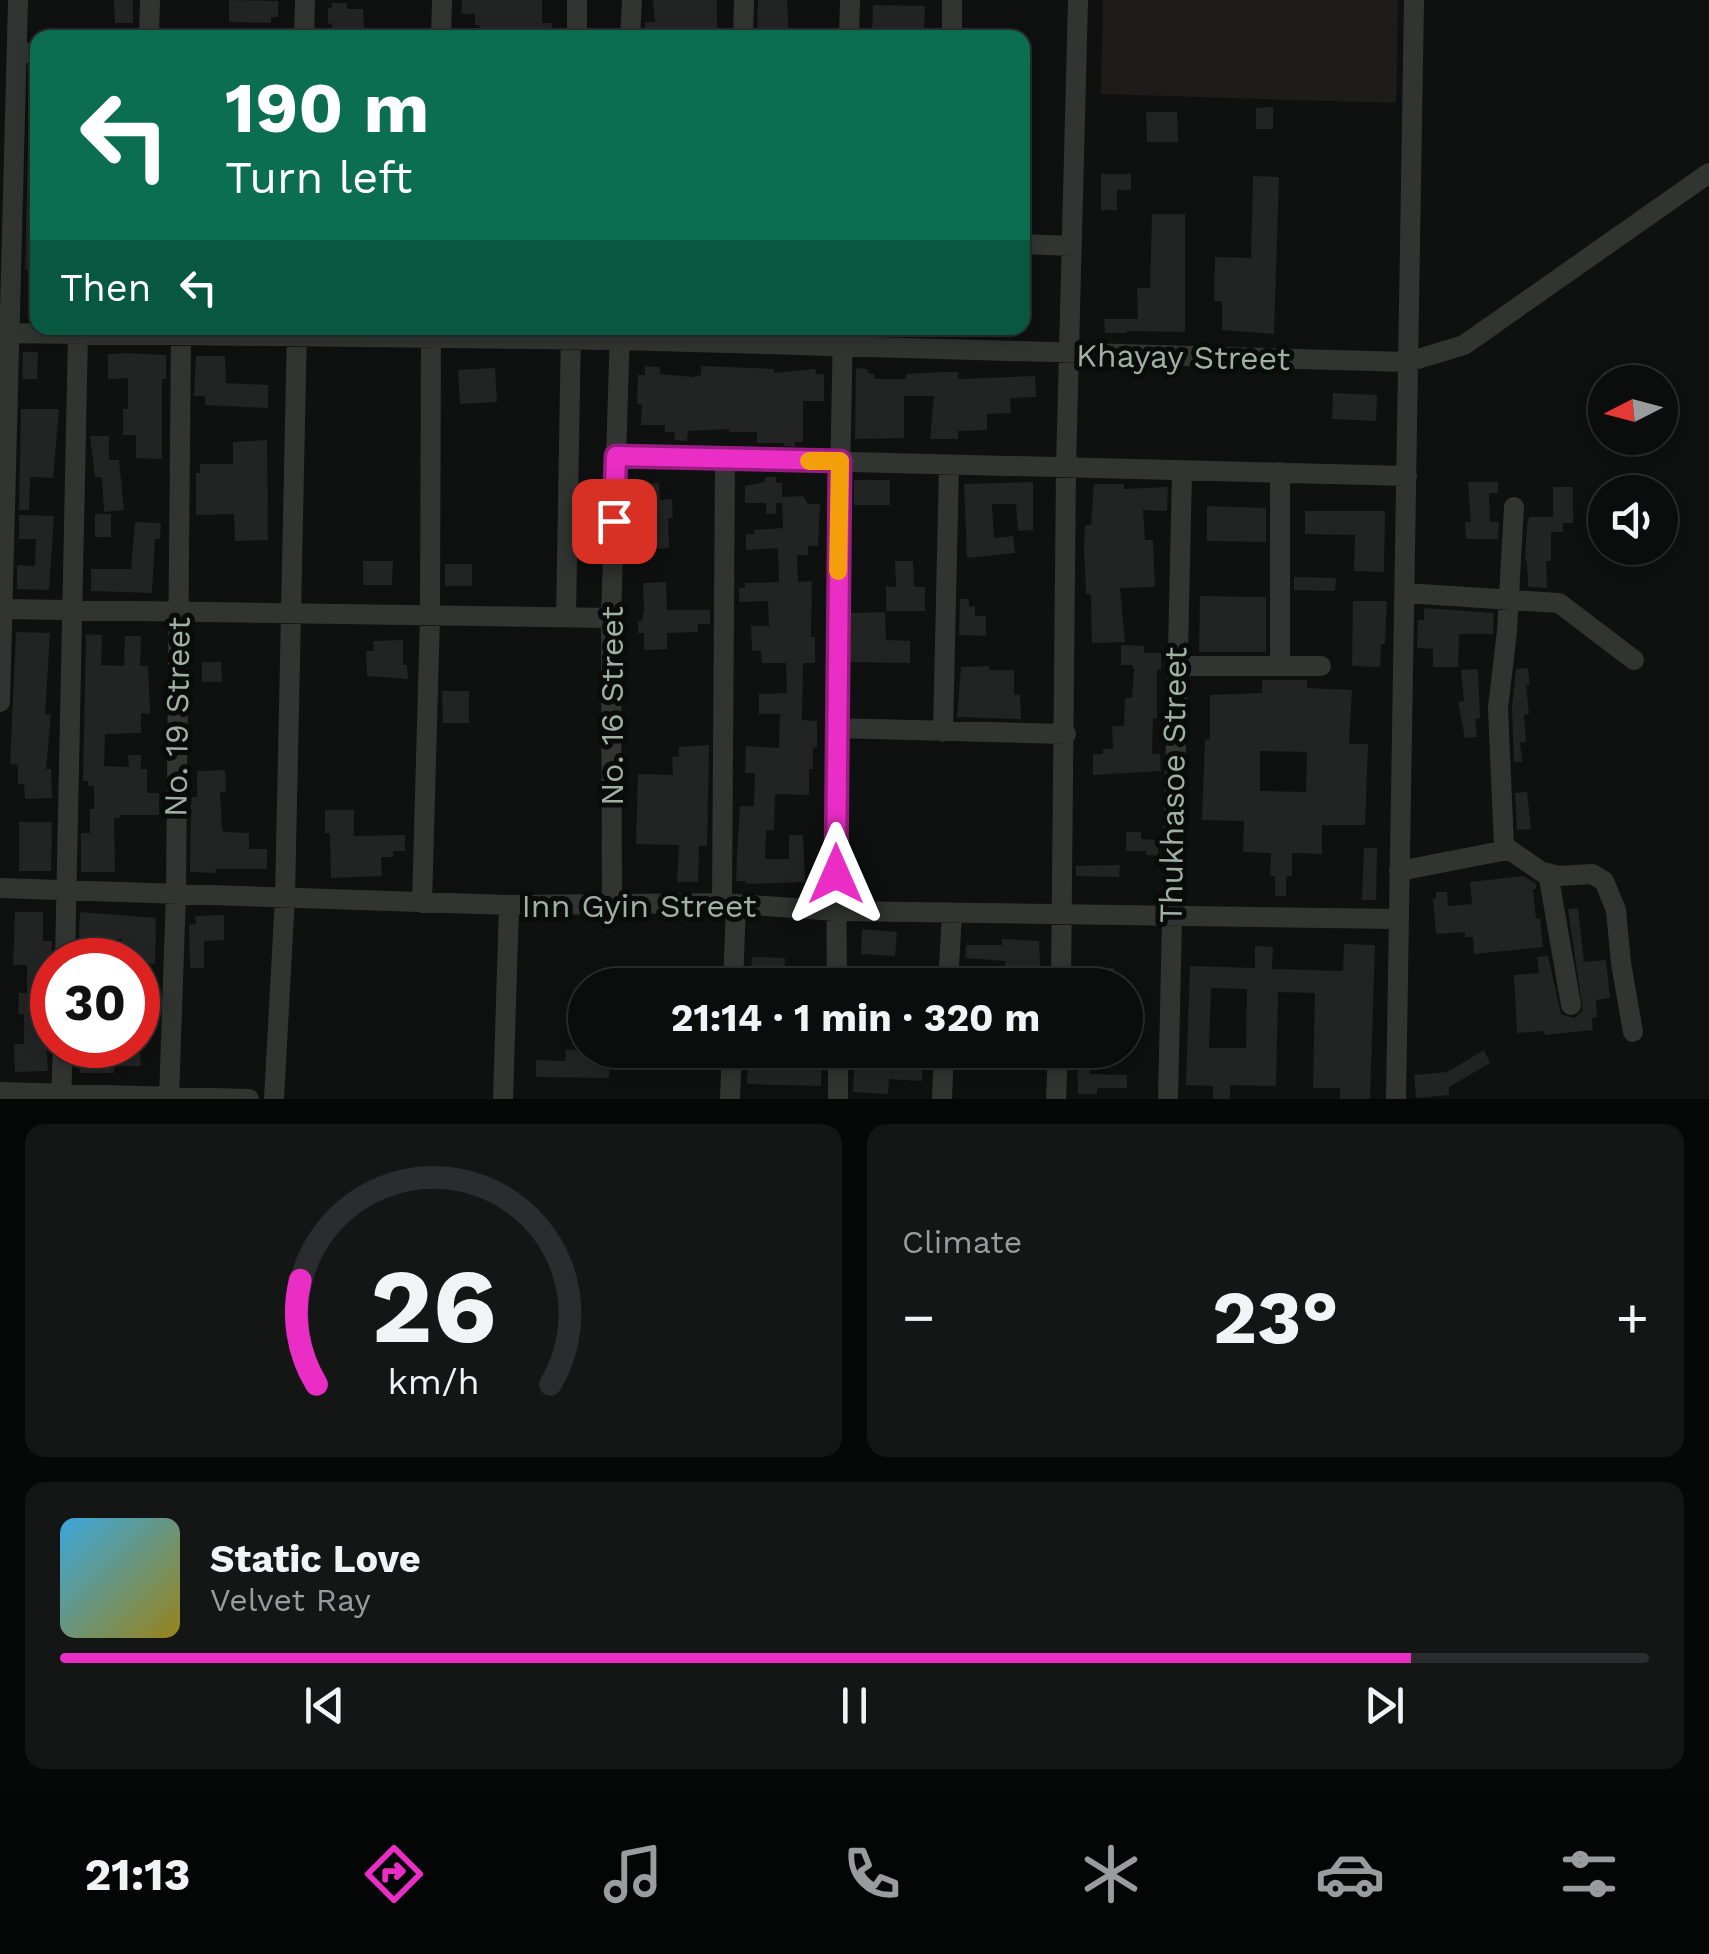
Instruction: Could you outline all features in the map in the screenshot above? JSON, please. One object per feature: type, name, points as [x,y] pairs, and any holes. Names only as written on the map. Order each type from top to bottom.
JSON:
[{"type":"street","points":[[0,702],[5,333],[28,53],[18,0]]},
{"type":"street","points":[[149,30],[150,0]]},
{"type":"street","points":[[304,30],[305,0]]},
{"type":"street","points":[[441,30],[442,0]]},
{"type":"street","points":[[576,30],[577,0]]},
{"type":"street","points":[[630,30],[632,0]]},
{"type":"street","points":[[743,30],[744,0]]},
{"type":"street","points":[[849,30],[850,0]]},
{"type":"street","points":[[952,0],[952,30]]},
{"type":"street","points":[[1062,968],[1066,468],[1078,0]]},
{"type":"street","points":[[1396,1099],[1414,0]]},
{"type":"street","name":"Khayay Street","points":[[676,335],[843,338],[1069,354],[1408,362],[1464,345],[1709,173]]},
{"type":"street","points":[[1030,244],[1072,246]]},
{"type":"street","points":[[66,938],[78,335]]},
{"type":"street","name":"No. 19 Street","points":[[169,1098],[176,892],[182,335]]},
{"type":"street","points":[[274,1099],[285,897],[297,335]]},
{"type":"street","points":[[422,902],[430,616],[431,335]]},
{"type":"street","points":[[566,618],[571,335]]},
{"type":"street","name":"No. 16 Street","points":[[612,904],[611,618],[620,335]]},
{"type":"street","points":[[837,968],[835,728],[843,338]]},
{"type":"street","points":[[616,456],[1408,476]]},
{"type":"street","points":[[725,460],[733,968]]},
{"type":"street","points":[[942,732],[949,465]]},
{"type":"street","name":"Thukhasoe Street","points":[[1168,1099],[1182,472]]},
{"type":"street","points":[[1280,472],[1280,666]]},
{"type":"street","points":[[1506,850],[1502,840],[1498,708],[1514,507]]},
{"type":"street","points":[[1405,594],[1559,604],[1634,660]]},
{"type":"street","points":[[1,609],[611,618]]},
{"type":"street","points":[[1176,666],[1320,666]]},
{"type":"street","points":[[835,728],[1066,734]]},
{"type":"street","points":[[1398,870],[1506,850],[1548,873],[1592,874],[1608,886],[1616,910],[1620,963],[1633,1032]]},
{"type":"street","points":[[1548,873],[1571,1005]]},
{"type":"street","name":"Inn Gyin Street","points":[[0,888],[510,905],[729,904],[836,911],[1398,920]]},
{"type":"street","points":[[503,1099],[510,905]]},
{"type":"street","points":[[949,968],[952,913]]},
{"type":"street","points":[[61,1096],[62,1068]]},
{"type":"street","points":[[730,1099],[731,1068]]},
{"type":"street","points":[[838,1068],[838,1099]]},
{"type":"street","points":[[942,1099],[943,1068]]},
{"type":"street","points":[[1056,1099],[1057,1068]]},
{"type":"street","points":[[0,1092],[249,1099]]},
{"type":"shaded area","points":[[1103,0],[1398,0],[1396,103],[1101,94]]},
{"type":"building","points":[[114,0],[133,0],[133,23],[115,23]]},
{"type":"building","points":[[229,0],[278,1],[278,17],[271,17],[271,23],[229,22]]},
{"type":"building","points":[[462,0],[542,0],[542,23],[552,23],[552,30],[480,30],[475,25],[475,14],[461,14]]},
{"type":"building","points":[[653,0],[717,0],[717,30],[644,30],[645,22],[655,22]]},
{"type":"building","points":[[758,0],[787,0],[789,30],[757,30]]},
{"type":"building","points":[[332,3],[347,3],[347,9],[363,9],[364,30],[333,30],[332,23],[328,24],[328,8],[332,8]]},
{"type":"building","points":[[873,5],[925,6],[924,30],[872,30]]},
{"type":"building","points":[[1273,107],[1273,129],[1256,129],[1256,108]]},
{"type":"building","points":[[1146,112],[1177,112],[1178,142],[1147,142]]},
{"type":"building","points":[[28,137],[30,137],[30,270],[25,270]]},
{"type":"building","points":[[1101,174],[1131,174],[1131,190],[1117,190],[1117,210],[1101,210]]},
{"type":"building","points":[[1253,176],[1279,177],[1274,334],[1222,330],[1222,301],[1214,301],[1215,257],[1251,258]]},
{"type":"building","points":[[1152,214],[1185,214],[1185,332],[1105,333],[1104,319],[1138,319],[1137,288],[1150,288]]},
{"type":"building","points":[[23,352],[38,352],[37,379],[22,379]]},
{"type":"building","points":[[108,354],[166,355],[166,379],[162,379],[162,459],[136,458],[136,435],[123,435],[128,378],[108,379]]},
{"type":"building","points":[[196,356],[225,356],[226,383],[268,385],[268,408],[205,405],[205,396],[194,396]]},
{"type":"building","points":[[645,366],[660,367],[660,374],[693,377],[701,375],[701,366],[774,369],[774,373],[815,369],[816,374],[824,374],[824,401],[803,401],[803,442],[795,442],[795,447],[757,443],[757,432],[729,429],[688,431],[687,441],[674,440],[675,432],[665,432],[665,425],[641,425],[638,375],[645,375]]},
{"type":"building","points":[[495,368],[497,402],[460,404],[458,370]]},
{"type":"building","points":[[856,368],[867,369],[874,379],[906,379],[906,374],[943,372],[958,372],[958,379],[1035,376],[1036,397],[1010,398],[1011,413],[987,414],[987,430],[958,431],[958,439],[930,439],[934,396],[904,396],[904,438],[855,439]]},
{"type":"building","points":[[1333,393],[1377,395],[1376,421],[1332,419]]},
{"type":"building","points":[[21,409],[59,409],[53,478],[30,477],[29,510],[19,510]]},
{"type":"building","points":[[90,436],[109,436],[109,460],[119,460],[124,510],[104,512],[102,477],[95,477]]},
{"type":"building","points":[[267,440],[268,540],[235,541],[234,514],[196,515],[196,473],[200,473],[200,464],[233,464],[233,442]]},
{"type":"building","points":[[765,477],[776,477],[776,483],[782,483],[782,503],[776,503],[776,514],[766,514],[766,503],[745,503],[745,486],[765,482]]},
{"type":"building","points":[[854,480],[890,480],[890,505],[854,505]]},
{"type":"building","points":[[1033,482],[1033,530],[1018,531],[1016,504],[992,504],[994,538],[1013,536],[1015,553],[967,558],[964,484]]},
{"type":"building","points":[[1468,482],[1498,482],[1498,493],[1489,493],[1490,522],[1499,522],[1498,539],[1466,539],[1465,522],[1471,522]]},
{"type":"building","points":[[659,483],[660,500],[672,499],[669,548],[650,549],[649,524],[632,525],[631,500],[645,500],[644,484]]},
{"type":"building","points":[[1094,484],[1124,484],[1124,489],[1168,487],[1167,511],[1143,510],[1145,540],[1153,540],[1155,587],[1120,588],[1125,642],[1092,643],[1084,544],[1085,525],[1091,525]]},
{"type":"building","points":[[1553,487],[1573,487],[1573,523],[1563,523],[1563,532],[1551,532],[1547,588],[1528,587],[1525,561],[1529,517],[1553,517]]},
{"type":"building","points":[[803,496],[808,504],[820,504],[818,546],[808,546],[808,555],[797,555],[798,582],[812,581],[811,637],[815,637],[815,663],[803,663],[802,720],[817,721],[817,748],[813,747],[813,769],[809,769],[809,795],[775,794],[774,830],[766,830],[765,859],[789,859],[789,835],[803,835],[805,882],[746,884],[736,881],[740,806],[754,806],[755,773],[745,773],[746,746],[779,748],[780,714],[759,714],[759,694],[787,693],[786,663],[762,663],[761,650],[752,651],[751,626],[769,626],[768,601],[739,602],[739,588],[745,588],[745,583],[779,582],[778,548],[746,550],[746,534],[783,528],[782,497]]},
{"type":"building","points":[[1207,506],[1266,508],[1266,542],[1207,541]]},
{"type":"building","points":[[1305,511],[1385,511],[1384,572],[1354,571],[1355,535],[1305,534]]},
{"type":"building","points":[[95,514],[111,514],[111,537],[95,537]]},
{"type":"building","points":[[19,515],[54,516],[49,590],[17,589],[17,565],[35,566],[36,539],[19,539]]},
{"type":"building","points":[[135,522],[161,523],[160,539],[155,539],[152,593],[91,591],[91,569],[131,569]]},
{"type":"building","points":[[363,561],[393,561],[392,585],[363,585]]},
{"type":"building","points":[[895,561],[913,561],[914,587],[925,587],[925,611],[886,611],[886,586],[896,587]]},
{"type":"building","points":[[445,564],[472,564],[472,586],[445,586]]},
{"type":"building","points":[[1294,577],[1336,578],[1335,591],[1294,590]]},
{"type":"building","points":[[666,582],[667,610],[710,610],[710,624],[698,624],[698,632],[667,633],[667,649],[644,650],[644,633],[638,633],[638,621],[642,621],[644,610],[643,583]]},
{"type":"building","points":[[1200,596],[1266,597],[1266,652],[1199,652]]},
{"type":"building","points":[[960,599],[969,599],[969,607],[975,606],[975,616],[986,616],[986,636],[959,635]]},
{"type":"building","points":[[1353,601],[1387,601],[1380,667],[1352,666]]},
{"type":"building","points":[[1424,608],[1494,613],[1493,634],[1459,634],[1458,667],[1433,667],[1433,649],[1417,648],[1418,620],[1424,620]]},
{"type":"building","points":[[885,612],[886,640],[910,641],[910,663],[850,662],[851,613]]},
{"type":"building","points":[[16,632],[50,633],[45,714],[51,714],[46,769],[51,769],[52,798],[25,799],[24,784],[18,784],[18,765],[10,764]]},
{"type":"building","points":[[86,634],[102,635],[101,665],[124,666],[125,636],[141,636],[140,666],[148,666],[150,714],[141,713],[141,733],[105,734],[104,766],[129,767],[128,755],[141,755],[141,769],[147,769],[147,793],[159,793],[159,815],[114,818],[115,872],[81,872],[81,833],[90,833],[90,809],[94,809],[94,786],[83,781]]},
{"type":"building","points":[[403,640],[403,665],[407,665],[408,679],[367,676],[366,651],[374,651],[373,641]]},
{"type":"building","points":[[1121,645],[1144,646],[1144,653],[1161,653],[1152,754],[1160,754],[1161,771],[1093,775],[1093,754],[1113,749],[1112,726],[1124,726],[1125,698],[1132,698],[1134,670],[1132,665],[1121,665]]},
{"type":"building","points":[[202,662],[221,662],[222,682],[202,682]]},
{"type":"building","points":[[989,666],[989,670],[1014,670],[1014,695],[1020,694],[1021,719],[957,717],[961,667]]},
{"type":"building","points":[[1528,668],[1526,742],[1520,742],[1522,762],[1514,762],[1512,708],[1516,669]]},
{"type":"building","points":[[1478,669],[1477,737],[1465,738],[1458,702],[1464,701],[1461,670]]},
{"type":"building","points":[[1262,680],[1307,680],[1307,688],[1352,690],[1349,744],[1368,744],[1365,825],[1322,825],[1322,854],[1292,853],[1292,876],[1286,876],[1286,896],[1275,896],[1275,876],[1270,876],[1271,853],[1243,852],[1244,821],[1202,820],[1210,695],[1262,693]],"holes":[[[1260,751],[1307,752],[1306,792],[1260,791]]]},
{"type":"building","points":[[442,691],[469,691],[469,723],[443,723]]},
{"type":"building","points":[[709,745],[707,846],[699,846],[698,882],[677,882],[679,845],[636,844],[638,774],[673,775],[672,757],[679,756],[679,747]]},
{"type":"building","points":[[225,770],[226,792],[220,792],[222,829],[249,833],[249,849],[267,849],[267,869],[190,872],[191,797],[197,797],[197,771]]},
{"type":"building","points":[[1527,792],[1531,829],[1517,830],[1515,793]]},
{"type":"building","points":[[325,810],[354,810],[354,836],[405,835],[405,851],[381,857],[382,876],[331,878]]},
{"type":"building","points":[[19,822],[52,822],[51,871],[19,871]]},
{"type":"building","points":[[1126,832],[1141,832],[1141,839],[1158,840],[1158,856],[1146,855],[1146,851],[1126,851]]},
{"type":"building","points":[[1364,848],[1377,848],[1376,900],[1362,900]]},
{"type":"building","points":[[1120,865],[1119,877],[1076,876],[1076,866]]},
{"type":"building","points":[[1523,876],[1536,884],[1536,919],[1540,918],[1543,947],[1474,954],[1473,937],[1465,937],[1465,932],[1436,934],[1436,892],[1447,892],[1448,906],[1472,904],[1470,882]]},
{"type":"building","points":[[1578,908],[1584,962],[1606,960],[1610,998],[1596,1000],[1593,1030],[1545,1035],[1544,1031],[1517,1033],[1514,975],[1539,973],[1537,957],[1548,956],[1561,1014],[1574,1018],[1583,1011],[1568,909]]},
{"type":"building","points":[[15,912],[43,912],[43,938],[30,938],[30,1068],[48,1071],[15,1072],[14,1044],[24,1044],[24,1014],[18,1014],[19,993],[27,993],[27,965],[13,965]]},
{"type":"building","points":[[80,912],[156,918],[156,938],[79,938]]},
{"type":"building","points":[[224,915],[224,940],[204,941],[204,968],[190,968],[189,925],[196,924],[195,916]]},
{"type":"building","points":[[862,929],[897,932],[895,956],[861,954]]},
{"type":"building","points":[[1002,939],[1039,941],[1040,968],[1005,968],[1005,961],[965,958],[966,945],[1002,945]]},
{"type":"building","points":[[1344,944],[1375,945],[1370,1099],[1340,1099],[1340,1088],[1313,1088],[1315,993],[1278,992],[1276,1086],[1230,1085],[1230,1099],[1213,1099],[1213,1086],[1186,1085],[1190,966],[1255,968],[1255,946],[1273,947],[1272,969],[1343,971]],"holes":[[[1211,988],[1247,989],[1246,1048],[1209,1048]]]},
{"type":"building","points":[[752,957],[785,958],[785,968],[751,968]]},
{"type":"building","points":[[568,1050],[568,1068],[609,1068],[609,1078],[536,1077],[536,1060],[565,1061]]},
{"type":"building","points":[[1484,1050],[1490,1063],[1449,1087],[1449,1095],[1416,1098],[1414,1075],[1447,1072]]},
{"type":"building","points":[[80,1068],[114,1068],[114,1073],[80,1073]]},
{"type":"building","points":[[747,1068],[822,1068],[821,1086],[747,1084]]},
{"type":"building","points":[[854,1068],[922,1068],[922,1081],[889,1079],[888,1094],[853,1092]]},
{"type":"building","points":[[1077,1068],[1090,1068],[1090,1074],[1127,1075],[1127,1088],[1097,1088],[1097,1094],[1078,1094]]},
{"type":"slow traffic","points":[[809,461],[840,461],[838,571]]},
{"type":"route","points":[[614,521],[616,456],[840,461],[836,874]]}]
